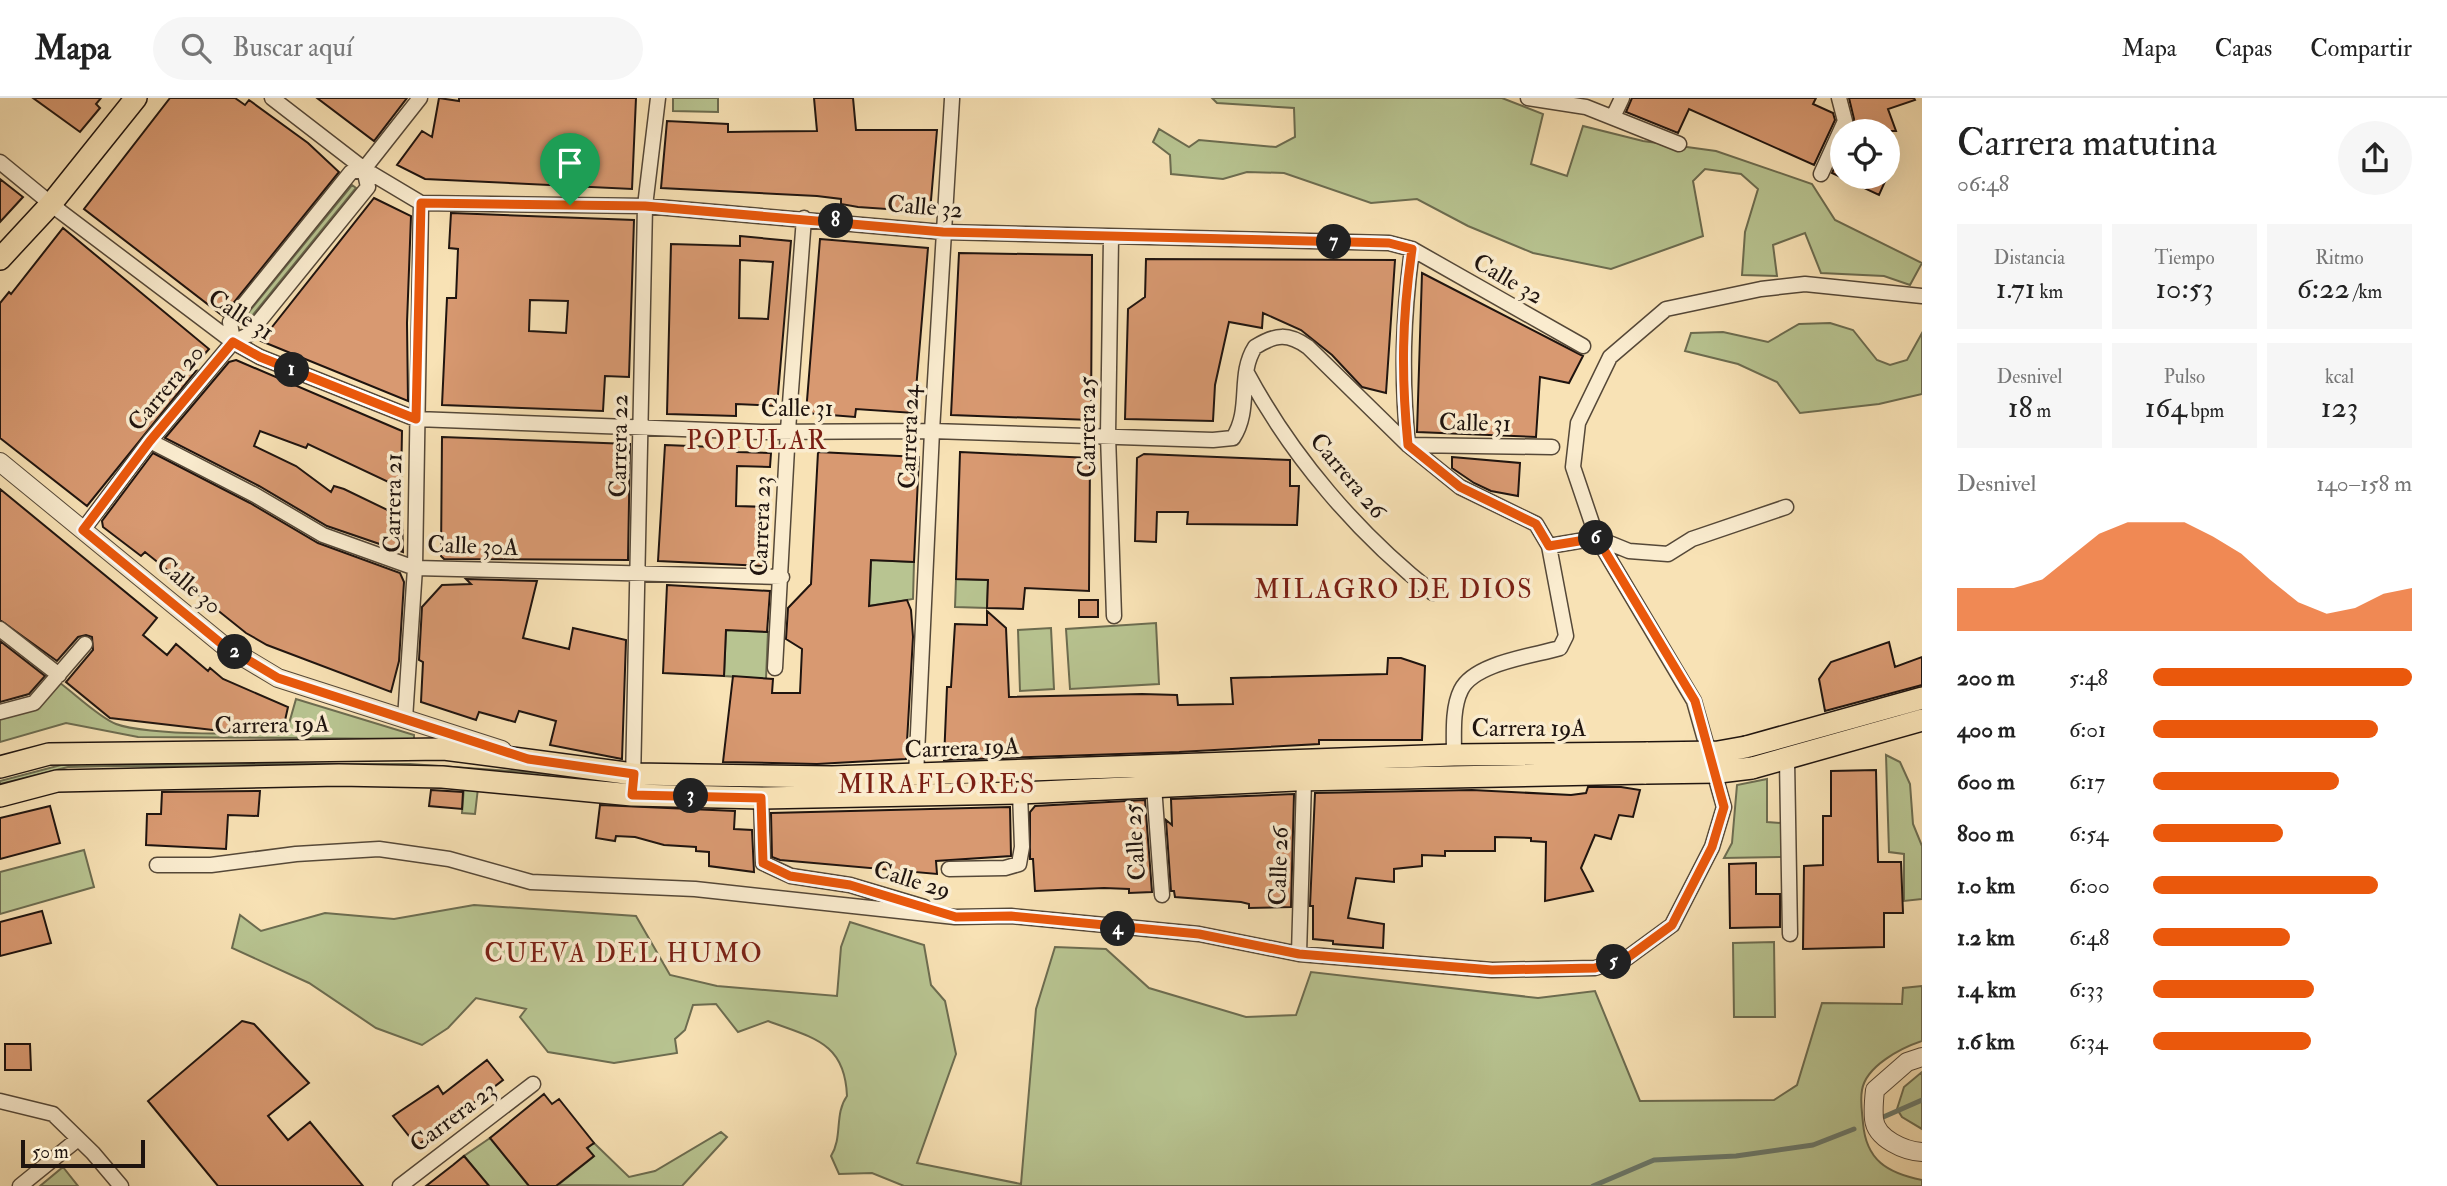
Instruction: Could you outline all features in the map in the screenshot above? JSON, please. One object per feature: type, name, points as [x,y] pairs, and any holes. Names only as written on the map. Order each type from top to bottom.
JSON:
[{"type":"main road","points":[[0,259],[51,204],[136,98]]},
{"type":"main road","name":"Carrera 19A","points":[[1749,758],[1922,698]]},
{"type":"main road","name":"Carrera 19A","points":[[0,796],[57,781],[339,775],[633,785],[761,798],[1020,793],[1647,763],[1718,752],[1749,758],[1787,760],[1922,720]]},
{"type":"main road","name":"Carrera 19A","points":[[0,767],[49,754],[444,749],[528,759],[633,785],[1454,755],[1647,763]]},
{"type":"street","points":[[272,98],[364,169],[421,203]]},
{"type":"street","name":"Carrera 20","points":[[233,342],[230,322],[351,172],[364,169],[420,98]]},
{"type":"street","name":"Carrera 22","points":[[633,785],[645,206],[658,98]]},
{"type":"street","points":[[1528,98],[1586,107],[1679,144]]},
{"type":"street","points":[[1613,117],[1622,98]]},
{"type":"street","points":[[1821,174],[1845,121],[1839,98]]},
{"type":"street","name":"Carrera 24","points":[[916,776],[932,431],[952,99]]},
{"type":"street","name":"Calle 31","points":[[0,162],[233,342],[260,357],[416,419],[641,427],[1108,435],[1213,440],[1233,438],[1243,422],[1246,372],[1255,347],[1276,336],[1292,336],[1308,347],[1408,445],[1552,447]]},
{"type":"street","name":"Carrera 20","points":[[83,530],[150,441],[233,342],[248,335],[368,187],[364,169]]},
{"type":"street","name":"Calle 32","points":[[421,203],[645,206],[943,232],[1389,243],[1412,249],[1583,346]]},
{"type":"street","name":"Carrera 21","points":[[405,719],[415,568],[421,203]]},
{"type":"street","name":"Carrera 23","points":[[775,668],[788,430],[804,218]]},
{"type":"street","name":"Carrera 25","points":[[1111,238],[1108,435],[1114,616]]},
{"type":"street","points":[[1412,249],[1403,314],[1402,380],[1408,445],[1460,487],[1536,524],[1549,546],[1566,636],[1560,648],[1483,669],[1466,682],[1456,706],[1454,755]]},
{"type":"street","points":[[158,865],[211,866],[284,855],[379,849],[449,859],[531,882],[695,889],[956,917],[1011,916],[1199,934],[1299,954],[1492,970],[1595,968],[1627,958],[1672,925],[1712,847],[1724,807],[1695,701],[1597,538],[1573,467],[1577,423],[1610,357],[1666,309],[1761,289],[1805,284],[1922,296]]},
{"type":"street","name":"Carrera 26","points":[[1246,372],[1279,428],[1305,462],[1376,544],[1433,593]]},
{"type":"street","name":"Calle 30A","points":[[150,441],[255,495],[323,535],[415,568],[782,577]]},
{"type":"street","name":"Calle 30","points":[[0,462],[223,645],[278,678],[528,759]]},
{"type":"street","points":[[1549,546],[1597,538],[1629,551],[1668,554],[1692,539],[1786,507]]},
{"type":"street","points":[[0,629],[59,675]]},
{"type":"street","points":[[0,712],[34,703],[85,644]]},
{"type":"street","points":[[1787,760],[1790,934]]},
{"type":"street","name":"Calle 26","points":[[1299,954],[1304,780]]},
{"type":"street","name":"Calle 25","points":[[1154,786],[1162,895]]},
{"type":"street","points":[[949,869],[1005,868],[1019,864],[1022,847],[1020,793]]},
{"type":"street","name":"Calle 29","points":[[761,798],[763,863],[790,876],[850,885],[956,917]]},
{"type":"street","points":[[1922,1057],[1907,1062],[1875,1090],[1873,1122],[1881,1134],[1907,1151],[1922,1152]]},
{"type":"street","name":"Carrera 23","points":[[400,1186],[533,1084]]},
{"type":"street","points":[[0,1101],[52,1114],[121,1186]]},
{"type":"street","points":[[20,1186],[78,1139]]},
{"type":"green space","points":[[673,98],[718,98],[718,112],[673,111]]},
{"type":"green space","points":[[1212,98],[1502,98],[1543,114],[1531,164],[1567,176],[1583,126],[1643,141],[1716,151],[1812,184],[1835,220],[1922,263],[1910,285],[1884,276],[1821,273],[1805,233],[1773,245],[1777,276],[1742,275],[1745,232],[1758,189],[1741,174],[1705,169],[1693,181],[1703,236],[1611,269],[1533,253],[1468,226],[1417,199],[1371,203],[1284,173],[1247,172],[1223,179],[1171,174],[1170,155],[1153,142],[1159,129],[1189,147],[1199,140],[1276,147],[1295,137],[1294,108],[1217,103]]},
{"type":"green space","points":[[352,185],[356,188],[243,327],[239,324]]},
{"type":"green space","points":[[1830,323],[1853,330],[1877,360],[1890,365],[1907,360],[1922,333],[1922,394],[1879,404],[1800,413],[1777,382],[1738,364],[1685,351],[1691,333],[1723,332],[1768,342],[1799,324]]},
{"type":"green space","points":[[871,560],[914,562],[913,599],[869,606]]},
{"type":"green space","points":[[956,579],[988,580],[987,608],[955,607]]},
{"type":"green space","points":[[1156,623],[1159,684],[1070,689],[1066,629]]},
{"type":"green space","points":[[1051,628],[1054,689],[1020,691],[1018,630]]},
{"type":"green space","points":[[726,630],[768,632],[766,679],[724,676]]},
{"type":"green space","points":[[60,683],[103,717],[130,728],[202,733],[274,730],[288,727],[296,699],[414,735],[414,739],[138,737],[66,723],[0,742],[0,719],[35,708]]},
{"type":"green space","points":[[1886,755],[1900,762],[1910,784],[1913,824],[1922,846],[1922,899],[1904,901],[1904,854],[1889,852]]},
{"type":"green space","points":[[410,764],[611,778],[610,782],[446,768],[115,766],[68,767],[0,784],[0,781],[61,765]]},
{"type":"green space","points":[[1767,779],[1767,822],[1781,823],[1783,857],[1724,858],[1732,843],[1737,785]]},
{"type":"green space","points":[[464,787],[478,788],[475,814],[462,813]]},
{"type":"green space","points":[[84,850],[94,887],[0,914],[0,872]]},
{"type":"green space","points":[[474,905],[636,916],[670,975],[717,986],[837,996],[841,947],[850,922],[924,945],[931,985],[945,1001],[956,1054],[917,1163],[1021,1184],[1036,1009],[1055,947],[1106,949],[1149,988],[1246,1017],[1296,1015],[1311,972],[1538,998],[1595,991],[1640,1101],[1774,1100],[1797,1085],[1822,1003],[1902,1004],[1903,988],[1922,986],[1922,1041],[1895,1053],[1877,1066],[1865,1081],[1861,1098],[1865,1136],[1874,1155],[1889,1169],[1922,1180],[1922,1186],[904,1186],[872,1173],[839,1174],[831,1156],[837,1141],[841,1110],[847,1096],[840,1064],[824,1045],[799,1032],[768,1021],[738,1032],[716,1004],[693,1005],[685,1030],[675,1039],[677,1053],[614,1063],[548,1052],[520,1017],[526,1009],[476,998],[448,1028],[422,1045],[376,1028],[309,983],[232,948],[240,915],[261,931],[325,913],[394,919]]},
{"type":"green space","points":[[1774,942],[1775,1017],[1734,1017],[1733,943]]},
{"type":"green space","points":[[1922,1072],[1922,1129],[1902,1117],[1897,1109],[1904,1087]]},
{"type":"green space","points":[[721,1132],[727,1137],[682,1186],[558,1185],[593,1157],[587,1148],[594,1143],[629,1177],[655,1171]]},
{"type":"green space","points":[[490,1138],[529,1186],[489,1186],[464,1156]]},
{"type":"green space","points":[[63,1167],[78,1186],[40,1186]]},
{"type":"building","points":[[33,98],[101,98],[96,104],[100,108],[80,132]]},
{"type":"building","points":[[170,98],[235,98],[245,105],[249,100],[308,143],[339,172],[223,316],[84,209]]},
{"type":"building","points":[[317,98],[407,98],[374,141]]},
{"type":"building","points":[[439,98],[459,101],[459,98],[636,98],[632,189],[425,179],[397,165],[422,131],[432,137]]},
{"type":"building","points":[[814,98],[853,98],[856,130],[937,130],[930,212],[858,207],[841,204],[841,199],[817,196],[661,188],[667,121],[728,124],[728,132],[817,131]]},
{"type":"building","points":[[1632,98],[1816,98],[1813,104],[1833,113],[1835,119],[1830,119],[1830,131],[1814,165],[1689,109],[1678,133],[1626,112]]},
{"type":"building","points":[[1849,98],[1915,100],[1888,109],[1892,119],[1854,119]]},
{"type":"building","points":[[0,179],[23,197],[0,222]]},
{"type":"building","points":[[1866,189],[1882,189],[1879,195]]},
{"type":"building","points":[[374,198],[411,216],[407,323],[408,401],[261,341]]},
{"type":"building","points":[[451,213],[634,220],[629,377],[605,376],[603,411],[442,405],[447,298],[456,298],[458,249],[449,248]],"holes":[[[530,300],[568,301],[566,333],[529,331]]]},
{"type":"building","points":[[63,228],[209,349],[188,373],[196,371],[87,506],[0,438],[0,303],[9,292],[11,294]]},
{"type":"building","points":[[740,236],[791,241],[777,406],[736,404],[736,416],[667,414],[671,244],[740,246]],"holes":[[[740,260],[773,262],[768,319],[739,318]]]},
{"type":"building","points":[[820,239],[928,248],[914,413],[856,409],[855,417],[806,413]]},
{"type":"building","points":[[959,253],[1092,255],[1091,420],[951,415]]},
{"type":"building","points":[[1146,259],[1395,260],[1386,393],[1362,387],[1332,355],[1301,330],[1263,313],[1262,328],[1229,322],[1215,385],[1213,421],[1125,419],[1128,309],[1145,297]]},
{"type":"building","points":[[1422,273],[1583,356],[1569,383],[1540,377],[1536,437],[1417,432]]},
{"type":"building","points":[[236,360],[402,431],[401,488],[308,444],[306,448],[260,431],[254,446],[296,466],[331,492],[334,486],[344,489],[402,517],[403,552],[327,526],[259,486],[165,438],[229,362]]},
{"type":"building","points":[[442,437],[630,444],[628,560],[444,559],[441,556]]},
{"type":"building","points":[[665,445],[738,448],[737,452],[771,453],[770,467],[737,466],[736,506],[768,507],[766,566],[658,561]]},
{"type":"building","points":[[818,452],[919,457],[914,562],[871,560],[869,606],[907,600],[911,610],[913,637],[906,759],[817,764],[723,762],[733,676],[773,679],[772,693],[800,693],[802,649],[786,639],[788,608],[811,584]]},
{"type":"building","points":[[960,452],[1090,458],[1089,591],[1025,588],[1023,609],[987,608],[988,580],[956,579]]},
{"type":"building","points":[[153,453],[250,503],[318,543],[400,573],[404,582],[399,661],[391,692],[267,645],[246,633],[145,552],[141,556],[103,527],[102,521]]},
{"type":"building","points":[[1144,454],[1290,460],[1290,486],[1299,486],[1297,525],[1187,524],[1188,512],[1157,512],[1156,542],[1135,541],[1137,458]]},
{"type":"building","points":[[1452,457],[1520,463],[1518,496],[1491,491],[1474,483],[1452,468]]},
{"type":"building","points":[[0,489],[157,618],[143,635],[167,655],[176,644],[208,671],[210,668],[223,679],[288,707],[284,725],[261,729],[213,730],[110,718],[66,682],[93,650],[92,637],[78,637],[57,661],[0,620]]},
{"type":"building","points":[[466,579],[537,581],[523,638],[569,649],[573,628],[626,640],[622,759],[550,745],[556,721],[519,711],[515,722],[479,712],[476,720],[421,702],[423,662],[419,660],[422,607],[442,585],[471,584]]},
{"type":"building","points":[[667,585],[770,591],[767,632],[726,630],[724,676],[663,673]]},
{"type":"building","points":[[1079,600],[1098,600],[1098,617],[1079,617]]},
{"type":"building","points":[[987,611],[1006,628],[1009,697],[1177,695],[1178,705],[1233,704],[1231,678],[1387,674],[1388,658],[1401,658],[1425,666],[1422,740],[1319,740],[1319,744],[1179,752],[944,760],[947,687],[951,687],[955,624],[987,625]]},
{"type":"building","points":[[0,641],[45,676],[29,694],[0,702]]},
{"type":"building","points":[[1889,642],[1895,667],[1922,657],[1922,685],[1825,711],[1819,679],[1831,662]]},
{"type":"building","points":[[1876,770],[1878,862],[1901,862],[1903,913],[1884,913],[1884,947],[1803,949],[1804,866],[1823,865],[1823,816],[1831,816],[1831,771]]},
{"type":"building","points":[[1588,787],[1640,790],[1633,817],[1619,815],[1611,839],[1595,835],[1581,868],[1593,891],[1545,901],[1546,842],[1531,841],[1531,838],[1495,837],[1495,851],[1445,851],[1445,856],[1422,855],[1422,866],[1394,869],[1394,882],[1356,878],[1348,918],[1384,924],[1383,948],[1333,944],[1333,941],[1313,939],[1313,906],[1310,906],[1315,793],[1472,790],[1571,795],[1586,793]]},
{"type":"building","points":[[431,790],[463,792],[462,809],[429,806]]},
{"type":"building","points":[[260,791],[258,816],[228,815],[226,849],[146,845],[147,814],[161,814],[162,792]]},
{"type":"building","points":[[1294,794],[1291,907],[1249,908],[1249,904],[1241,902],[1175,897],[1174,891],[1171,891],[1166,820],[1172,825],[1171,799]]},
{"type":"building","points":[[1145,800],[1152,892],[1129,893],[1129,889],[1104,888],[1035,891],[1033,859],[1030,859],[1030,812],[1035,806]]},
{"type":"building","points":[[600,805],[735,811],[734,829],[752,830],[754,872],[709,866],[709,852],[696,851],[696,847],[664,845],[635,837],[616,836],[615,841],[596,838]]},
{"type":"building","points":[[50,806],[60,843],[0,859],[0,818]]},
{"type":"building","points":[[1010,807],[1011,856],[936,861],[937,874],[780,860],[772,857],[771,813]]},
{"type":"building","points":[[1756,863],[1756,894],[1780,894],[1780,927],[1730,928],[1729,864]]},
{"type":"building","points":[[42,911],[51,943],[0,956],[0,922]]},
{"type":"building","points":[[242,1021],[254,1024],[309,1083],[268,1116],[288,1140],[310,1122],[363,1186],[218,1186],[148,1101]]},
{"type":"building","points":[[5,1044],[30,1044],[31,1070],[5,1070]]},
{"type":"building","points":[[487,1060],[503,1080],[417,1146],[393,1116],[438,1086],[443,1094]]},
{"type":"building","points":[[544,1094],[552,1104],[559,1099],[594,1143],[587,1148],[594,1156],[556,1186],[529,1186],[490,1138]]},
{"type":"building","points":[[464,1156],[489,1186],[426,1186],[453,1165]]},
{"type":"waterway","points":[[1881,1118],[1922,1100]]},
{"type":"waterway","points":[[1593,1186],[1654,1160],[1736,1156],[1813,1145],[1854,1129]]},
{"type":"district","name":"POPULAR","points":[[757,441]]},
{"type":"district","name":"MILAGRO DE DIOS","points":[[1394,590]]},
{"type":"district","name":"MIRAFLORES","points":[[937,785]]},
{"type":"district","name":"CUEVA DEL HUMO","points":[[624,954]]},
{"type":"route","points":[[421,203],[570,205],[645,206],[943,232],[1389,243],[1412,249],[1403,314],[1402,380],[1408,445],[1460,487],[1536,524],[1549,546],[1597,538],[1695,701],[1724,807],[1712,847],[1672,925],[1627,958],[1595,968],[1492,970],[1299,954],[1199,934],[1011,916],[956,917],[850,885],[790,876],[763,863],[761,798],[632,795],[634,774],[528,759],[278,678],[223,645],[83,530],[150,441],[233,342],[260,357],[416,419],[421,203]]}]
